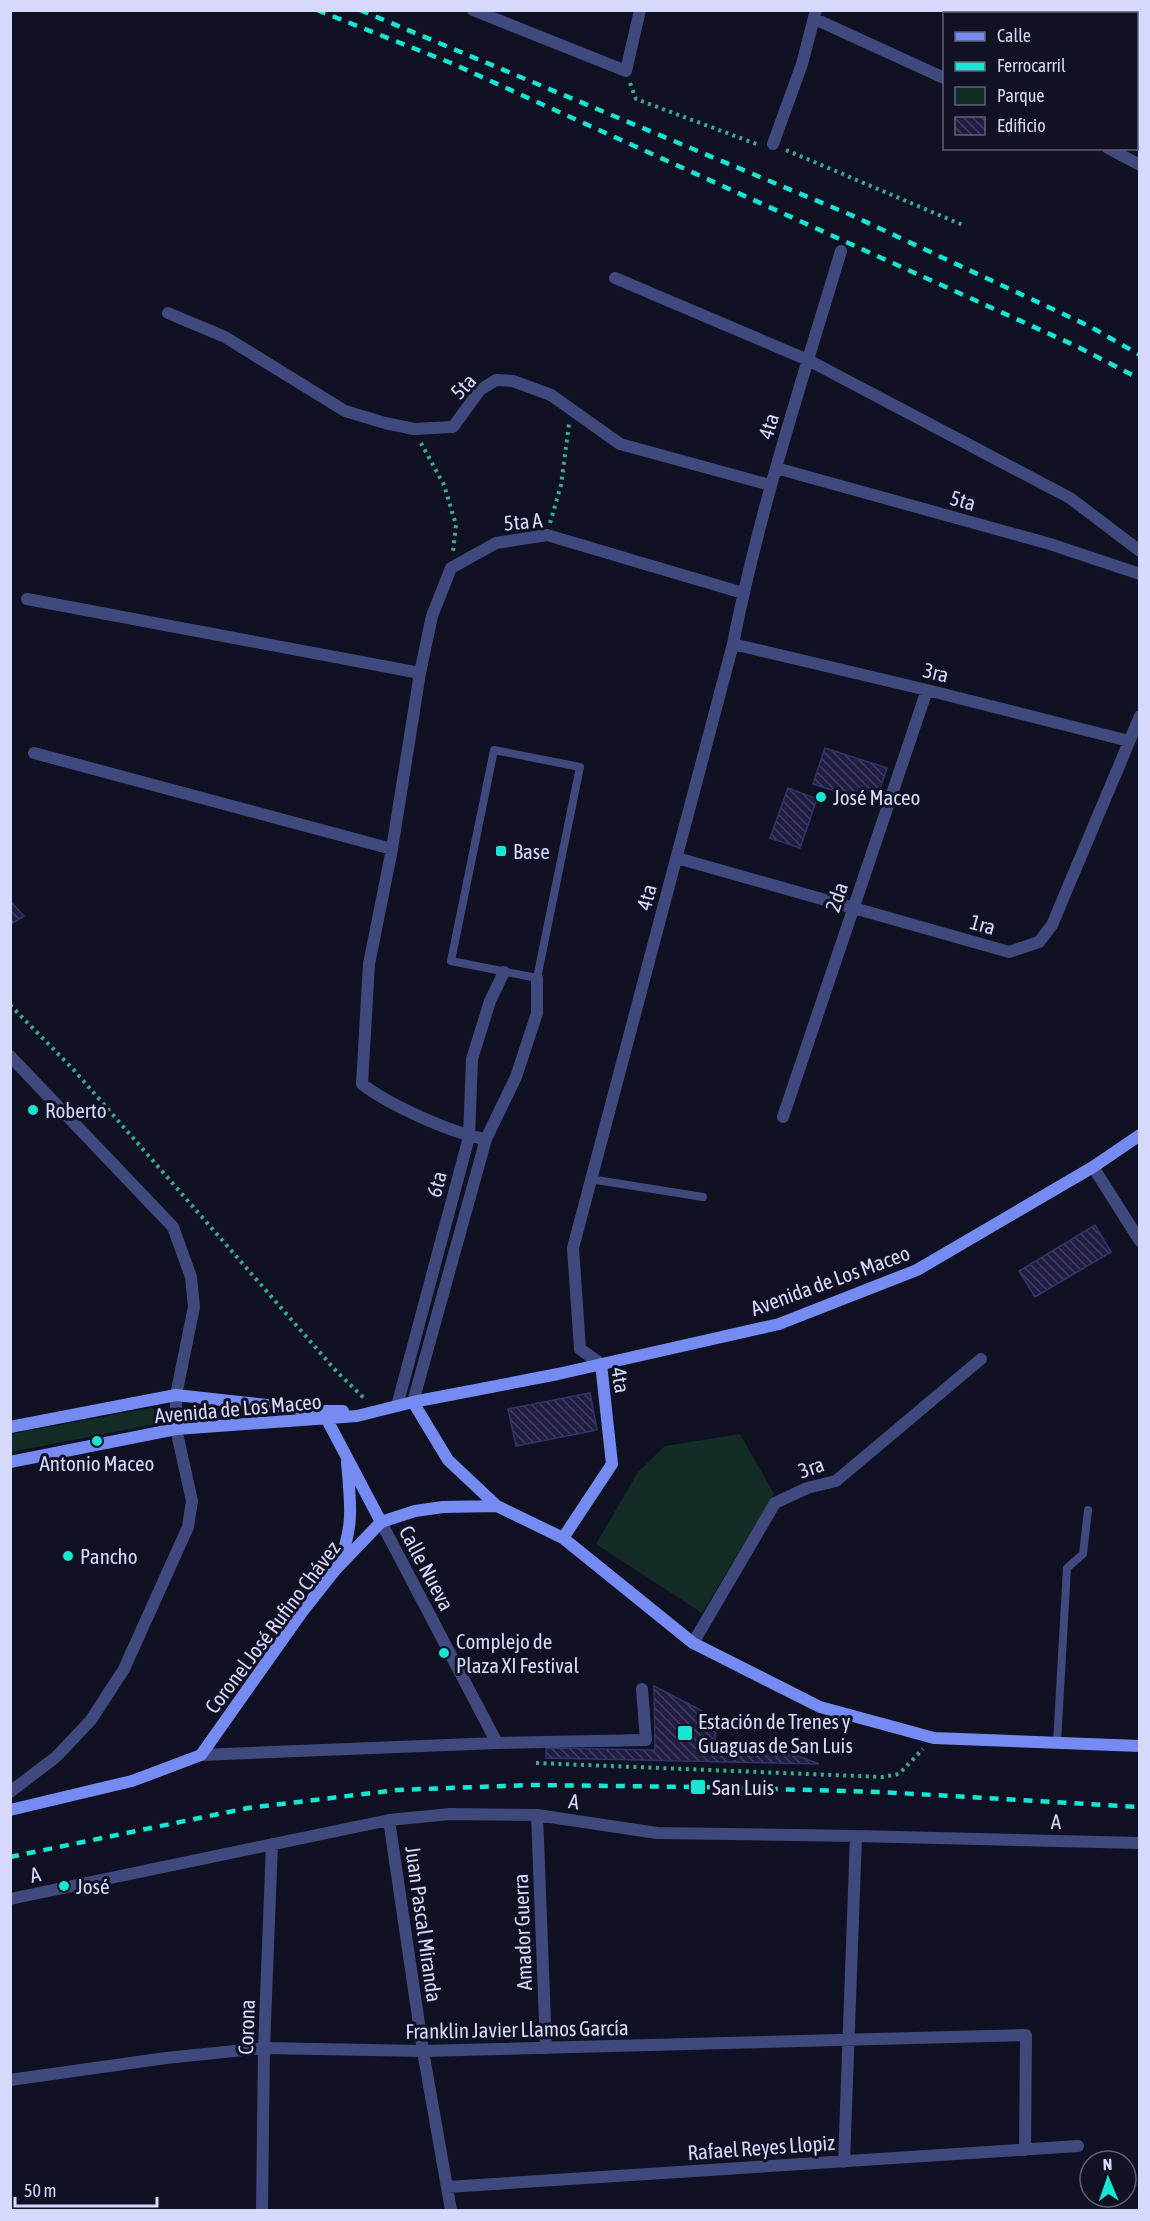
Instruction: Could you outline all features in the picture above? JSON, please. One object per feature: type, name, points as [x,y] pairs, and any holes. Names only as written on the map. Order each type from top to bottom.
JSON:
[{"type":"street","points":[[473,10],[626,71],[640,10]]},
{"type":"street","points":[[773,144],[802,64],[815,15],[943,77]]},
{"type":"street","points":[[1112,150],[1140,165]]},
{"type":"street","name":"4ta","points":[[563,1538],[612,1464],[601,1364],[580,1349],[573,1248],[733,644],[743,593],[770,485],[841,252]]},
{"type":"street","points":[[615,278],[808,360],[1070,498],[1140,551]]},
{"type":"street","points":[[168,313],[225,338],[345,411],[414,429]]},
{"type":"street","name":"5ta","points":[[414,429],[453,427],[480,390],[496,380],[513,381],[551,395],[620,444],[770,485]]},
{"type":"street","name":"5ta","points":[[776,468],[1050,544],[1140,574]]},
{"type":"street","name":"5ta A","points":[[451,568],[496,543],[547,536],[743,593]]},
{"type":"street","points":[[451,568],[432,616],[420,673],[392,849],[369,964],[362,1084],[380,1097],[469,1137],[486,1139]]},
{"type":"street","points":[[27,599],[420,673]]},
{"type":"street","name":"3ra","points":[[733,644],[1129,741]]},
{"type":"street","name":"2da","points":[[783,1117],[927,690]]},
{"type":"street","name":"1ra","points":[[677,858],[1009,952],[1039,942],[1052,925],[1140,716]]},
{"type":"street","points":[[34,753],[392,849]]},
{"type":"street","name":"6ta","points":[[397,1406],[469,1137],[472,1059],[490,1001],[504,972]]},
{"type":"street","name":"6ta","points":[[413,1402],[486,1139],[516,1077],[537,1013],[537,978]]},
{"type":"street","points":[[10,1056],[173,1227],[190,1277],[194,1307],[176,1395],[176,1429],[192,1500],[188,1527],[124,1669],[91,1720],[56,1757],[10,1792]]},
{"type":"street","name":"Avenida de Los Maceo","points":[[10,1427],[176,1395],[325,1415],[357,1416],[779,1324],[917,1270],[1093,1167],[1140,1136]]},
{"type":"street","points":[[1093,1167],[1140,1241]]},
{"type":"street","name":"3ra","points":[[693,1643],[775,1503],[807,1488],[836,1480],[981,1359]]},
{"type":"street","points":[[413,1402],[448,1460],[497,1506]]},
{"type":"street","name":"Avenida de Los Maceo","points":[[10,1462],[176,1429],[376,1410],[397,1406]]},
{"type":"street","name":"Calle Nueva","points":[[325,1415],[497,1743]]},
{"type":"street","points":[[336,1569],[345,1549],[351,1521],[346,1455]]},
{"type":"street","name":"Coronel José Rufino Chávez","points":[[201,1755],[302,1612],[336,1569],[381,1522],[415,1511],[497,1506],[563,1538],[693,1643],[820,1707],[934,1738],[1140,1746]]},
{"type":"street","points":[[10,1810],[132,1781],[201,1755],[497,1743],[646,1740],[642,1689]]},
{"type":"street","name":"A","points":[[10,1899],[389,1820],[450,1814],[537,1815],[657,1833],[1140,1843]]},
{"type":"street","name":"Amador Guerra","points":[[537,1815],[546,2048]]},
{"type":"street","name":"Juan Pascal Miranda","points":[[389,1820],[423,2051],[451,2211]]},
{"type":"street","points":[[844,2162],[856,1836]]},
{"type":"street","name":"Corona","points":[[262,2211],[264,2048],[272,1844]]},
{"type":"street","name":"Franklin Javier Llamos García","points":[[10,2080],[166,2058],[264,2048],[423,2051],[1026,2036],[1025,2150]]},
{"type":"street","name":"Rafael Reyes Llopiz","points":[[447,2187],[1078,2146]]},
{"type":"lane","points":[[494,750],[580,767],[537,978],[451,961],[494,750]]},
{"type":"lane","points":[[590,1179],[702,1197]]},
{"type":"lane","points":[[1057,1743],[1067,1568],[1083,1554],[1088,1510]]},
{"type":"path","points":[[626,71],[636,99],[754,144],[762,146],[773,144],[965,226]]},
{"type":"path","points":[[547,536],[561,485],[570,410]]},
{"type":"path","points":[[414,429],[444,485],[456,525],[451,568]]},
{"type":"path","points":[[10,1005],[73,1069],[337,1372],[376,1410]]},
{"type":"path","points":[[536,1763],[882,1777],[898,1774],[934,1738]]},
{"type":"green space","points":[[151,1408],[160,1417],[156,1424],[11,1452],[11,1434]]},
{"type":"green space","points":[[740,1434],[774,1494],[702,1613],[596,1544],[638,1472],[665,1446]]},
{"type":"building","points":[[825,748],[887,768],[875,804],[813,784]]},
{"type":"building","points":[[788,788],[817,799],[800,848],[770,838]]},
{"type":"building","points":[[10,901],[24,916],[10,925]]},
{"type":"building","points":[[1095,1225],[1111,1252],[1035,1297],[1019,1271]]},
{"type":"building","points":[[590,1393],[597,1430],[516,1446],[508,1409]]},
{"type":"building","name":"Estación de Trenes y Guaguas de San Luis","points":[[654,1686],[716,1718],[715,1751],[796,1755],[819,1764],[546,1758],[546,1748],[655,1750]]},
{"type":"railway","points":[[317,10],[451,63],[1076,346],[1140,379]]},
{"type":"railway","points":[[360,10],[851,215],[1089,326],[1140,355]]},
{"type":"railway","points":[[10,1857],[248,1808],[397,1790],[531,1785],[698,1787],[881,1792],[1140,1807]]},
{"type":"place","name":"José Maceo","points":[[821,797]]},
{"type":"place","name":"Base","points":[[501,851]]},
{"type":"place","name":"Roberto","points":[[33,1110]]},
{"type":"place","name":"Antonio Maceo","points":[[97,1441]]},
{"type":"place","name":"Pancho","points":[[68,1556]]},
{"type":"place","name":"Complejo de Plaza XI Festival","points":[[444,1653]]},
{"type":"place","name":"Estación de Trenes y Guaguas de San Luis","points":[[685,1733]]},
{"type":"place","name":"San Luis","points":[[698,1787]]},
{"type":"place","name":"José","points":[[64,1886]]}]
